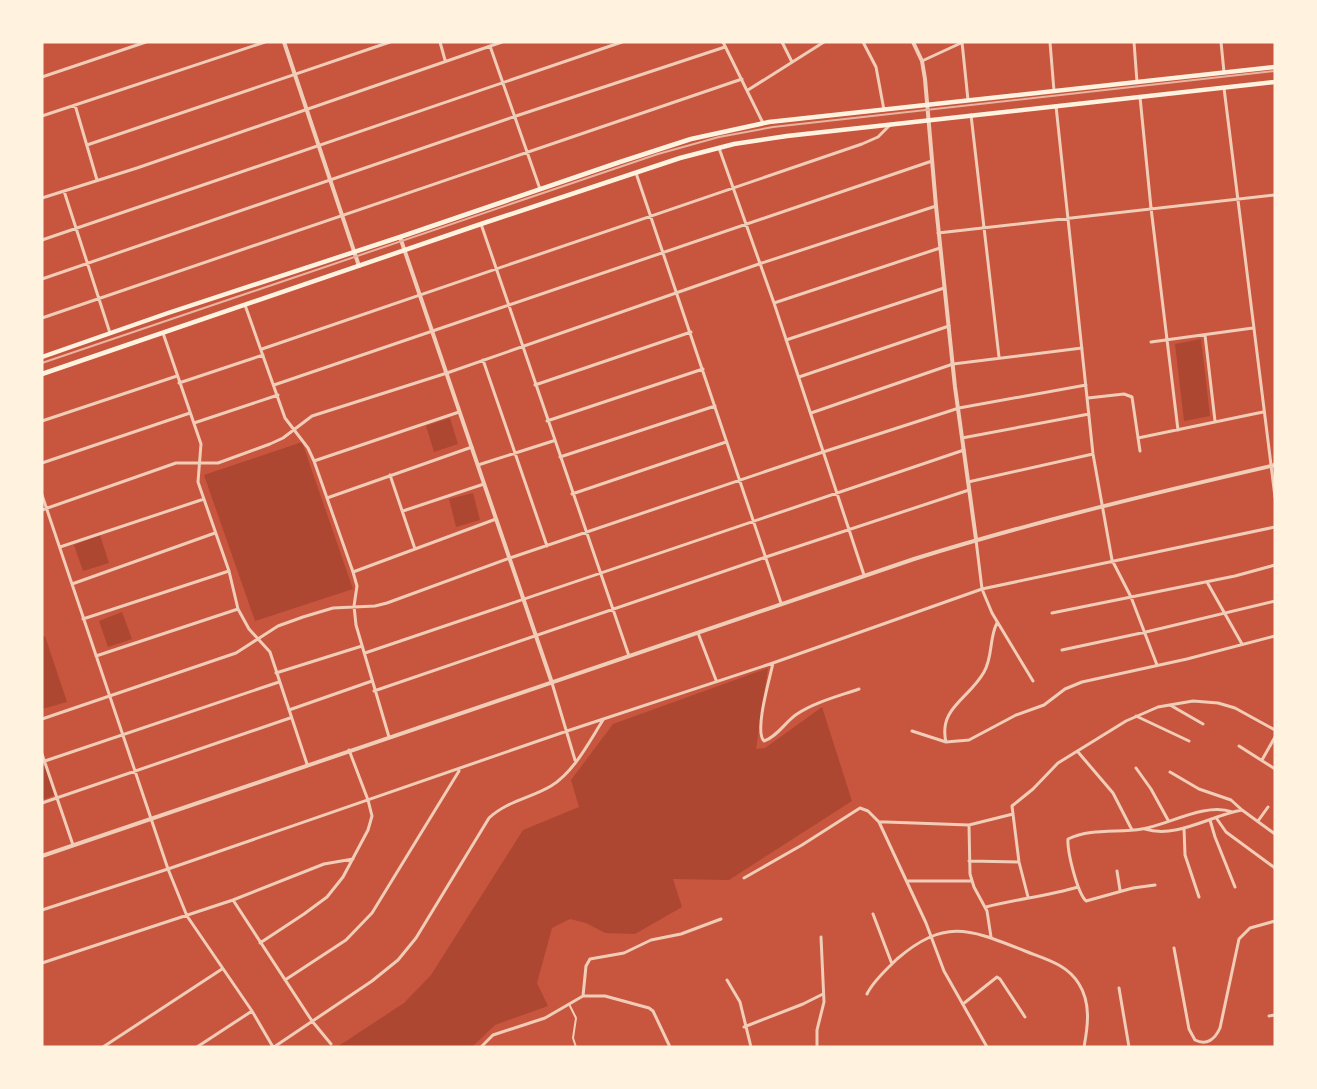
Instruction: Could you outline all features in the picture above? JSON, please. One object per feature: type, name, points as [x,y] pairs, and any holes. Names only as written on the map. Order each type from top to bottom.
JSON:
[{"type":"main road","points":[[42,357],[179,309],[691,139],[763,123],[1275,67]]},
{"type":"main road","points":[[42,374],[481,224],[718,147],[756,140],[892,124],[1275,82]]},
{"type":"street","points":[[42,77],[146,42]]},
{"type":"street","points":[[42,116],[265,42]]},
{"type":"street","points":[[284,42],[359,266]]},
{"type":"street","points":[[87,145],[390,42]]},
{"type":"street","points":[[440,42],[446,61]]},
{"type":"street","points":[[42,198],[502,42]]},
{"type":"street","points":[[42,240],[622,42]]},
{"type":"street","points":[[723,42],[763,123]]},
{"type":"street","points":[[782,42],[792,62]]},
{"type":"street","points":[[748,90],[824,42]]},
{"type":"street","points":[[863,42],[876,67],[884,110]]},
{"type":"street","points":[[913,42],[922,61],[928,104],[944,288],[982,589],[997,622],[1033,681]]},
{"type":"street","points":[[922,61],[962,42],[968,100]]},
{"type":"street","points":[[1050,42],[1054,91]]},
{"type":"street","points":[[1134,42],[1137,82]]},
{"type":"street","points":[[1221,42],[1224,72]]},
{"type":"street","points":[[490,46],[540,189]]},
{"type":"street","points":[[42,279],[516,116],[725,47]]},
{"type":"street","points":[[42,318],[742,79]]},
{"type":"street","points":[[1224,88],[1263,412],[1273,465],[1275,497]]},
{"type":"street","points":[[1140,97],[1178,430]]},
{"type":"street","points":[[75,105],[97,180]]},
{"type":"street","points":[[1056,106],[1093,454],[1102,506],[1112,560],[1131,597],[1157,665]]},
{"type":"street","points":[[972,116],[999,357]]},
{"type":"street","points":[[262,349],[873,140],[883,134],[892,124]]},
{"type":"street","points":[[718,147],[774,303],[864,575]]},
{"type":"street","points":[[274,386],[932,161]]},
{"type":"street","points":[[636,173],[781,603]]},
{"type":"street","points":[[64,191],[111,333]]},
{"type":"street","points":[[938,233],[1275,195]]},
{"type":"street","points":[[44,509],[176,463],[218,463],[270,444],[312,416],[447,373],[677,291],[936,206]]},
{"type":"street","points":[[481,224],[629,656]]},
{"type":"street","points":[[400,237],[524,599],[576,760]]},
{"type":"street","points":[[774,303],[940,248]]},
{"type":"street","points":[[786,340],[944,288]]},
{"type":"street","points":[[245,305],[285,418],[308,448],[314,461],[353,572],[357,586],[354,606],[356,625],[389,737]]},
{"type":"street","points":[[799,377],[949,326]]},
{"type":"street","points":[[1151,342],[1253,328]]},
{"type":"street","points":[[535,385],[691,332]]},
{"type":"street","points":[[163,333],[202,450],[198,482],[229,571],[238,609],[243,621],[270,652],[307,764]]},
{"type":"street","points":[[1205,335],[1215,421]]},
{"type":"street","points":[[811,413],[953,364],[1082,348]]},
{"type":"street","points":[[179,383],[263,355]]},
{"type":"street","points":[[483,360],[547,546]]},
{"type":"street","points":[[547,421],[703,369]]},
{"type":"street","points":[[42,421],[177,376]]},
{"type":"street","points":[[42,719],[236,653],[278,626],[303,617],[333,608],[369,607],[381,604],[510,558],[958,408],[1086,385]]},
{"type":"street","points":[[1088,398],[1129,394],[1133,399],[1140,451]]},
{"type":"street","points":[[194,423],[278,395]]},
{"type":"street","points":[[560,457],[715,406]]},
{"type":"street","points":[[314,461],[459,412]]},
{"type":"street","points":[[1138,438],[1263,412]]},
{"type":"street","points":[[42,463],[190,413]]},
{"type":"street","points":[[962,438],[1089,414]]},
{"type":"street","points":[[478,465],[554,441]]},
{"type":"street","points":[[572,494],[727,442]]},
{"type":"street","points":[[327,498],[472,447]]},
{"type":"street","points":[[365,653],[964,450]]},
{"type":"street","points":[[968,482],[1093,454]]},
{"type":"street","points":[[42,856],[781,603],[976,539],[1273,465]]},
{"type":"street","points":[[390,475],[415,549]]},
{"type":"street","points":[[403,511],[484,484]]},
{"type":"street","points":[[374,691],[969,490]]},
{"type":"street","points":[[42,495],[44,509],[60,548],[122,736],[168,869],[187,916],[274,1047],[372,981],[405,953],[489,818],[502,808],[552,785],[567,772],[604,720]]},
{"type":"street","points":[[60,548],[204,499]]},
{"type":"street","points":[[353,572],[496,519]]},
{"type":"street","points":[[42,910],[773,663],[982,589],[1275,527]]},
{"type":"street","points":[[72,584],[215,533]]},
{"type":"street","points":[[1053,613],[1207,582],[1275,565]]},
{"type":"street","points":[[83,619],[229,571]]},
{"type":"street","points":[[1207,582],[1242,644]]},
{"type":"street","points":[[1062,650],[1275,601]]},
{"type":"street","points":[[96,656],[238,609]]},
{"type":"street","points":[[946,742],[944,722],[949,713],[984,673],[989,658],[992,634],[997,622]]},
{"type":"street","points":[[698,633],[716,681]]},
{"type":"street","points":[[912,731],[946,742],[961,741],[1044,705],[1065,689],[1082,681],[1275,636]]},
{"type":"street","points":[[276,673],[362,646]]},
{"type":"street","points":[[773,663],[760,736],[764,741],[767,741],[802,711],[859,689]]},
{"type":"street","points":[[289,710],[372,681]]},
{"type":"street","points":[[43,762],[279,682]]},
{"type":"street","points":[[1028,897],[1019,862],[1013,814],[1014,803],[1033,789],[1058,763],[1136,716],[1169,704],[1193,701],[1218,703],[1235,708],[1275,730]]},
{"type":"street","points":[[1169,704],[1203,724]]},
{"type":"street","points":[[1136,716],[1189,741]]},
{"type":"street","points":[[42,803],[290,718]]},
{"type":"street","points":[[1262,760],[1275,737]]},
{"type":"street","points":[[1239,747],[1275,769]]},
{"type":"street","points":[[260,943],[304,915],[327,897],[343,877],[371,823],[368,800],[348,750]]},
{"type":"street","points":[[1078,752],[1113,794],[1132,830]]},
{"type":"street","points":[[42,754],[73,845]]},
{"type":"street","points":[[1136,768],[1168,820]]},
{"type":"street","points":[[285,980],[340,944],[364,923],[388,889],[459,769]]},
{"type":"street","points":[[1170,772],[1199,789],[1227,798],[1275,834]]},
{"type":"street","points":[[1258,821],[1268,807]]},
{"type":"street","points":[[744,878],[802,845],[856,809],[866,809],[879,822],[932,936],[944,971],[987,1047]]},
{"type":"street","points":[[1145,829],[1168,820],[1214,809],[1232,812]]},
{"type":"street","points":[[1155,885],[1120,891],[1088,901],[1083,899],[1068,847],[1068,839],[1079,835],[1114,830],[1164,831],[1184,828],[1242,810]]},
{"type":"street","points":[[879,822],[969,825],[1013,814]]},
{"type":"street","points":[[1217,819],[1226,832],[1275,868]]},
{"type":"street","points":[[1210,820],[1235,887]]},
{"type":"street","points":[[969,825],[969,861],[972,881],[986,907],[991,937]]},
{"type":"street","points":[[1184,828],[1185,855],[1199,897]]},
{"type":"street","points":[[42,963],[233,900],[324,864],[353,859]]},
{"type":"street","points":[[969,861],[1019,862]]},
{"type":"street","points":[[1117,872],[1120,891]]},
{"type":"street","points":[[908,881],[972,881]]},
{"type":"street","points":[[986,907],[1028,897],[1053,895],[1078,887]]},
{"type":"street","points":[[233,900],[312,1021],[331,1044]]},
{"type":"street","points":[[873,914],[892,964]]},
{"type":"street","points":[[584,996],[587,962],[590,959],[624,953],[651,940],[681,934],[721,919]]},
{"type":"street","points":[[1174,948],[1189,1029],[1196,1040],[1204,1043],[1216,1036],[1220,1028],[1239,939],[1250,928],[1275,921]]},
{"type":"street","points":[[867,994],[892,964],[915,945],[932,936],[958,931],[991,937],[1053,962],[1076,979],[1083,991],[1087,1007],[1084,1047]]},
{"type":"street","points":[[817,1047],[817,1030],[824,1002],[821,937]]},
{"type":"street","points":[[103,1047],[223,969]]},
{"type":"street","points":[[963,1004],[997,977],[1024,1017]]},
{"type":"street","points":[[727,980],[740,1002],[744,1027],[751,1047]]},
{"type":"street","points":[[1119,988],[1129,1047]]},
{"type":"street","points":[[744,1027],[823,994]]},
{"type":"street","points":[[481,1047],[493,1035],[545,1018],[584,996],[605,996],[645,1006],[654,1011],[670,1047]]},
{"type":"street","points":[[568,1004],[576,1018],[573,1038],[576,1047]]},
{"type":"street","points":[[197,1047],[252,1011]]},
{"type":"street","points":[[1269,1016],[1275,1015]]},
{"type":"shaded area","points":[[1201,339],[1210,416],[1184,421],[1175,344]]},
{"type":"shaded area","points":[[450,418],[458,444],[434,452],[426,426]]},
{"type":"shaded area","points":[[302,442],[353,589],[255,621],[204,475]]},
{"type":"shaded area","points":[[473,493],[480,520],[456,527],[449,499]]},
{"type":"shaded area","points":[[100,535],[109,563],[83,571],[74,545]]},
{"type":"shaded area","points":[[122,612],[132,639],[108,647],[99,621]]},
{"type":"shaded area","points":[[45,636],[67,702],[42,709],[42,637]]},
{"type":"shaded area","points":[[768,668],[756,749],[765,748],[822,707],[852,801],[729,880],[673,879],[682,907],[635,934],[605,933],[586,923],[570,919],[552,928],[537,983],[548,1006],[495,1025],[472,1047],[337,1047],[404,1003],[431,975],[523,830],[579,807],[571,780],[613,724]]},
{"type":"shaded area","points":[[45,765],[55,795],[42,800],[42,766]]},
{"type":"railway","points":[[42,363],[658,154],[719,137],[773,127],[1275,71]]}]
